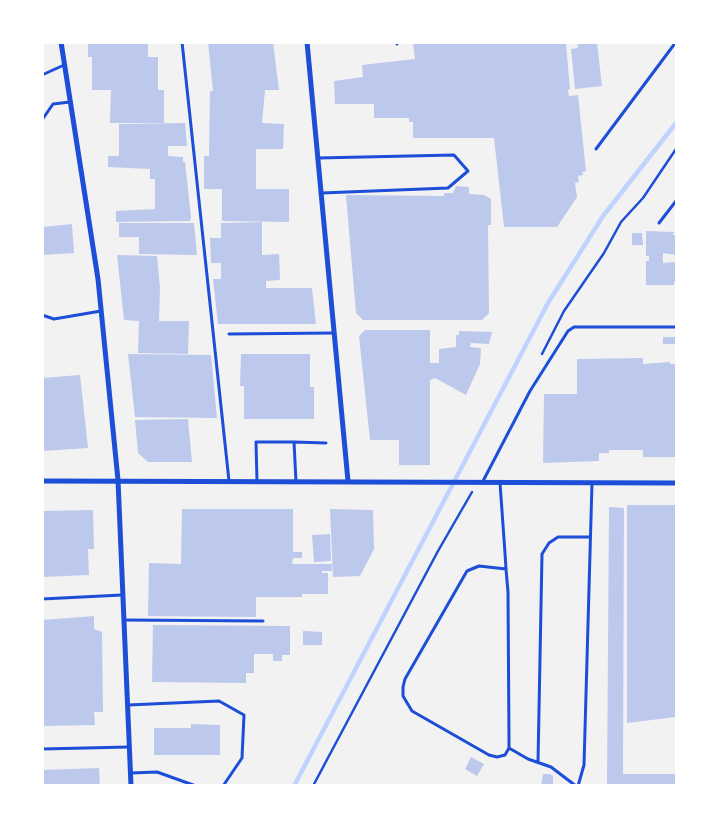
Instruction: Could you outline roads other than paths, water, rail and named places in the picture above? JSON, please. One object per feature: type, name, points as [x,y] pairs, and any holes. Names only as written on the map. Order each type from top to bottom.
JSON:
[{"type":"street","points":[[61,42],[92,236],[118,480],[131,786]]},
{"type":"street","points":[[307,42],[348,482]]},
{"type":"street","points":[[42,481],[676,483]]},
{"type":"lane","points":[[182,42],[229,481]]},
{"type":"lane","points":[[596,149],[676,42]]},
{"type":"lane","points":[[42,75],[65,65]]},
{"type":"lane","points":[[42,120],[53,104],[70,102]]},
{"type":"lane","points":[[318,158],[454,155],[468,171],[448,188],[321,193]]},
{"type":"lane","points":[[659,223],[676,201]]},
{"type":"lane","points":[[42,315],[54,319],[101,311]]},
{"type":"lane","points":[[482,483],[530,391],[568,331],[574,327],[676,327]]},
{"type":"lane","points":[[229,334],[334,333]]},
{"type":"lane","points":[[257,481],[256,442],[326,443]]},
{"type":"lane","points":[[294,442],[296,482]]},
{"type":"lane","points":[[500,483],[506,569],[509,748],[505,755],[488,755],[412,712],[403,696],[405,679],[467,571],[479,566],[506,569]]},
{"type":"lane","points":[[509,748],[551,767],[577,786],[584,765],[592,483]]},
{"type":"lane","points":[[538,762],[542,554],[544,548],[558,537],[590,536]]},
{"type":"lane","points":[[42,599],[122,596]]},
{"type":"lane","points":[[123,620],[263,621]]},
{"type":"lane","points":[[127,705],[219,701],[244,715],[242,758],[222,786]]},
{"type":"lane","points":[[42,750],[129,747]]},
{"type":"lane","points":[[130,773],[156,772],[196,786]]},
{"type":"waterway","points":[[294,786],[548,303],[603,216],[676,123]]}]
